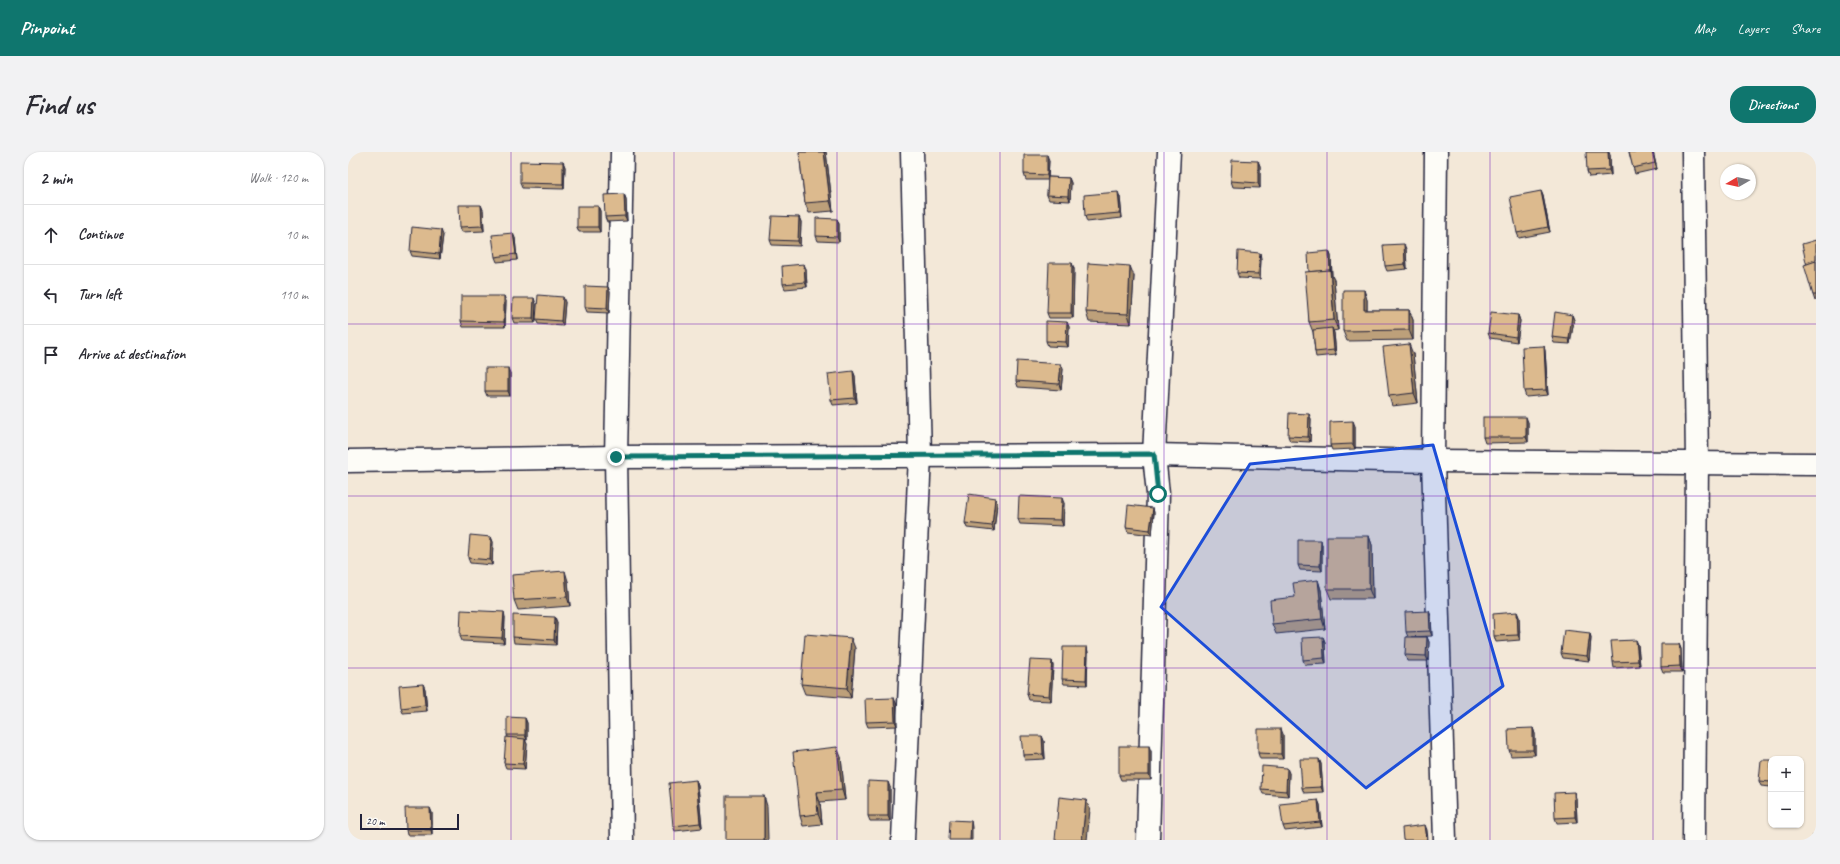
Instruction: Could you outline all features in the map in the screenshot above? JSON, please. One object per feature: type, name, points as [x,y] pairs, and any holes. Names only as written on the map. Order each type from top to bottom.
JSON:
[{"type":"street","points":[[622,152],[616,457],[622,840]]},
{"type":"street","points":[[903,840],[920,455],[912,152]]},
{"type":"street","points":[[1148,840],[1158,494],[1154,454],[1170,152]]},
{"type":"street","points":[[1436,152],[1433,460],[1445,840]]},
{"type":"street","points":[[1693,152],[1697,462],[1694,840]]},
{"type":"street","points":[[348,461],[616,457],[1154,454],[1433,460],[1816,464]]},
{"type":"highlighted area","points":[[1433,445],[1503,686],[1366,788],[1161,607],[1250,464]]},
{"type":"building","points":[[799,152],[824,152],[830,201],[805,203]]},
{"type":"building","points":[[1586,152],[1608,152],[1609,170],[1587,171]]},
{"type":"building","points":[[1629,152],[1652,152],[1655,163],[1633,168]]},
{"type":"building","points":[[1024,155],[1047,155],[1047,175],[1024,174]]},
{"type":"building","points":[[1232,160],[1258,161],[1258,183],[1231,181]]},
{"type":"building","points":[[520,161],[563,162],[563,184],[520,183]]},
{"type":"building","points":[[1048,177],[1069,178],[1068,196],[1047,195]]},
{"type":"building","points":[[1541,191],[1548,227],[1517,233],[1510,197]]},
{"type":"building","points":[[1118,192],[1120,213],[1085,216],[1084,195]]},
{"type":"building","points":[[624,194],[625,216],[605,217],[604,195]]},
{"type":"building","points":[[459,205],[481,205],[482,226],[460,227]]},
{"type":"building","points":[[577,206],[598,206],[598,227],[577,227]]},
{"type":"building","points":[[772,216],[799,217],[798,241],[770,240]]},
{"type":"building","points":[[816,218],[837,219],[837,237],[816,236]]},
{"type":"building","points":[[412,227],[441,230],[439,254],[410,251]]},
{"type":"building","points":[[513,233],[516,254],[495,257],[492,235]]},
{"type":"building","points":[[1816,240],[1816,259],[1806,262],[1802,244]]},
{"type":"building","points":[[1404,244],[1405,264],[1385,266],[1383,245]]},
{"type":"building","points":[[1238,251],[1260,253],[1258,274],[1237,273]]},
{"type":"building","points":[[1329,251],[1330,270],[1309,272],[1308,253]]},
{"type":"building","points":[[1816,261],[1816,295],[1813,295],[1804,265]]},
{"type":"building","points":[[1049,263],[1072,263],[1071,313],[1047,313]]},
{"type":"building","points":[[1088,263],[1130,266],[1128,314],[1086,312]]},
{"type":"building","points":[[804,264],[805,282],[783,284],[782,266]]},
{"type":"building","points":[[1330,270],[1334,320],[1309,322],[1305,272]]},
{"type":"building","points":[[585,286],[608,287],[607,308],[585,307]]},
{"type":"building","points":[[1343,290],[1364,290],[1364,310],[1409,310],[1409,330],[1343,331]]},
{"type":"building","points":[[538,295],[563,297],[561,321],[536,319]]},
{"type":"building","points":[[461,296],[504,296],[504,322],[461,321]]},
{"type":"building","points":[[513,298],[534,298],[533,318],[512,318]]},
{"type":"building","points":[[1491,312],[1518,315],[1516,337],[1488,333]]},
{"type":"building","points":[[1555,312],[1572,315],[1569,339],[1552,337]]},
{"type":"building","points":[[1046,321],[1067,322],[1066,342],[1046,341]]},
{"type":"building","points":[[1332,328],[1334,350],[1315,352],[1313,330]]},
{"type":"building","points":[[1409,344],[1414,393],[1389,396],[1383,347]]},
{"type":"building","points":[[1544,346],[1546,390],[1524,391],[1522,347]]},
{"type":"building","points":[[1017,361],[1061,364],[1059,384],[1016,381]]},
{"type":"building","points":[[485,368],[508,368],[508,391],[485,391]]},
{"type":"building","points":[[853,371],[855,398],[831,400],[828,374]]},
{"type":"building","points":[[1289,413],[1309,414],[1308,437],[1288,436]]},
{"type":"building","points":[[1483,417],[1526,417],[1526,437],[1483,437]]},
{"type":"building","points":[[1353,421],[1353,444],[1330,445],[1330,422]]},
{"type":"building","points":[[969,494],[995,498],[992,526],[965,523]]},
{"type":"building","points":[[1019,496],[1062,498],[1061,520],[1018,519]]},
{"type":"building","points":[[1128,505],[1153,508],[1150,530],[1126,527]]},
{"type":"building","points":[[470,535],[491,537],[490,560],[468,558]]},
{"type":"building","points":[[1327,536],[1369,536],[1369,589],[1327,589]]},
{"type":"building","points":[[1298,540],[1321,540],[1320,566],[1298,565]]},
{"type":"building","points":[[565,571],[567,597],[514,600],[512,575]]},
{"type":"building","points":[[1318,580],[1322,619],[1272,624],[1270,600],[1295,597],[1293,583]]},
{"type":"building","points":[[461,610],[504,612],[502,638],[460,636]]},
{"type":"building","points":[[1429,611],[1430,631],[1406,632],[1405,612]]},
{"type":"building","points":[[1517,612],[1518,635],[1494,636],[1493,614]]},
{"type":"building","points":[[513,615],[555,617],[554,640],[513,637]]},
{"type":"building","points":[[1564,630],[1590,633],[1587,656],[1561,653]]},
{"type":"building","points":[[805,634],[851,638],[847,688],[801,684]]},
{"type":"building","points":[[1323,637],[1324,658],[1303,660],[1302,638]]},
{"type":"building","points":[[1406,637],[1427,637],[1426,656],[1405,655]]},
{"type":"building","points":[[1636,640],[1638,661],[1613,662],[1611,641]]},
{"type":"building","points":[[1661,644],[1679,644],[1680,666],[1661,667]]},
{"type":"building","points":[[1063,647],[1087,647],[1086,680],[1062,679]]},
{"type":"building","points":[[1030,660],[1052,661],[1049,696],[1027,694]]},
{"type":"building","points":[[423,684],[425,705],[401,708],[399,686]]},
{"type":"building","points":[[894,698],[895,721],[866,722],[865,699]]},
{"type":"building","points":[[507,717],[525,718],[525,735],[507,735]]},
{"type":"building","points":[[1533,728],[1533,750],[1509,750],[1508,729]]},
{"type":"building","points":[[1258,729],[1281,729],[1281,754],[1258,753]]},
{"type":"building","points":[[1021,736],[1042,736],[1043,754],[1023,755]]},
{"type":"building","points":[[506,737],[525,739],[523,764],[504,763]]},
{"type":"building","points":[[1119,746],[1149,746],[1149,775],[1119,775]]},
{"type":"building","points":[[837,747],[842,790],[816,792],[818,814],[800,816],[793,752]]},
{"type":"building","points":[[1300,759],[1319,759],[1321,787],[1302,788]]},
{"type":"building","points":[[1761,760],[1768,760],[1768,782],[1759,781]]},
{"type":"building","points":[[1262,766],[1287,768],[1286,791],[1261,789]]},
{"type":"building","points":[[696,780],[700,823],[673,826],[669,783]]},
{"type":"building","points":[[868,781],[888,782],[888,816],[868,816]]},
{"type":"building","points":[[1574,792],[1575,817],[1555,818],[1554,793]]},
{"type":"building","points":[[726,796],[764,796],[764,840],[726,840]]},
{"type":"building","points":[[1059,797],[1086,800],[1082,840],[1055,840]]},
{"type":"building","points":[[1318,800],[1320,822],[1283,826],[1280,804]]},
{"type":"building","points":[[405,808],[430,808],[431,830],[406,830]]},
{"type":"building","points":[[950,820],[971,821],[970,840],[949,840]]},
{"type":"building","points":[[1425,825],[1427,840],[1403,840],[1402,828]]},
{"type":"building","points":[[1813,835],[1816,835],[1816,840],[1813,840]]},
{"type":"route","points":[[616,457],[1154,454],[1158,494]]}]
